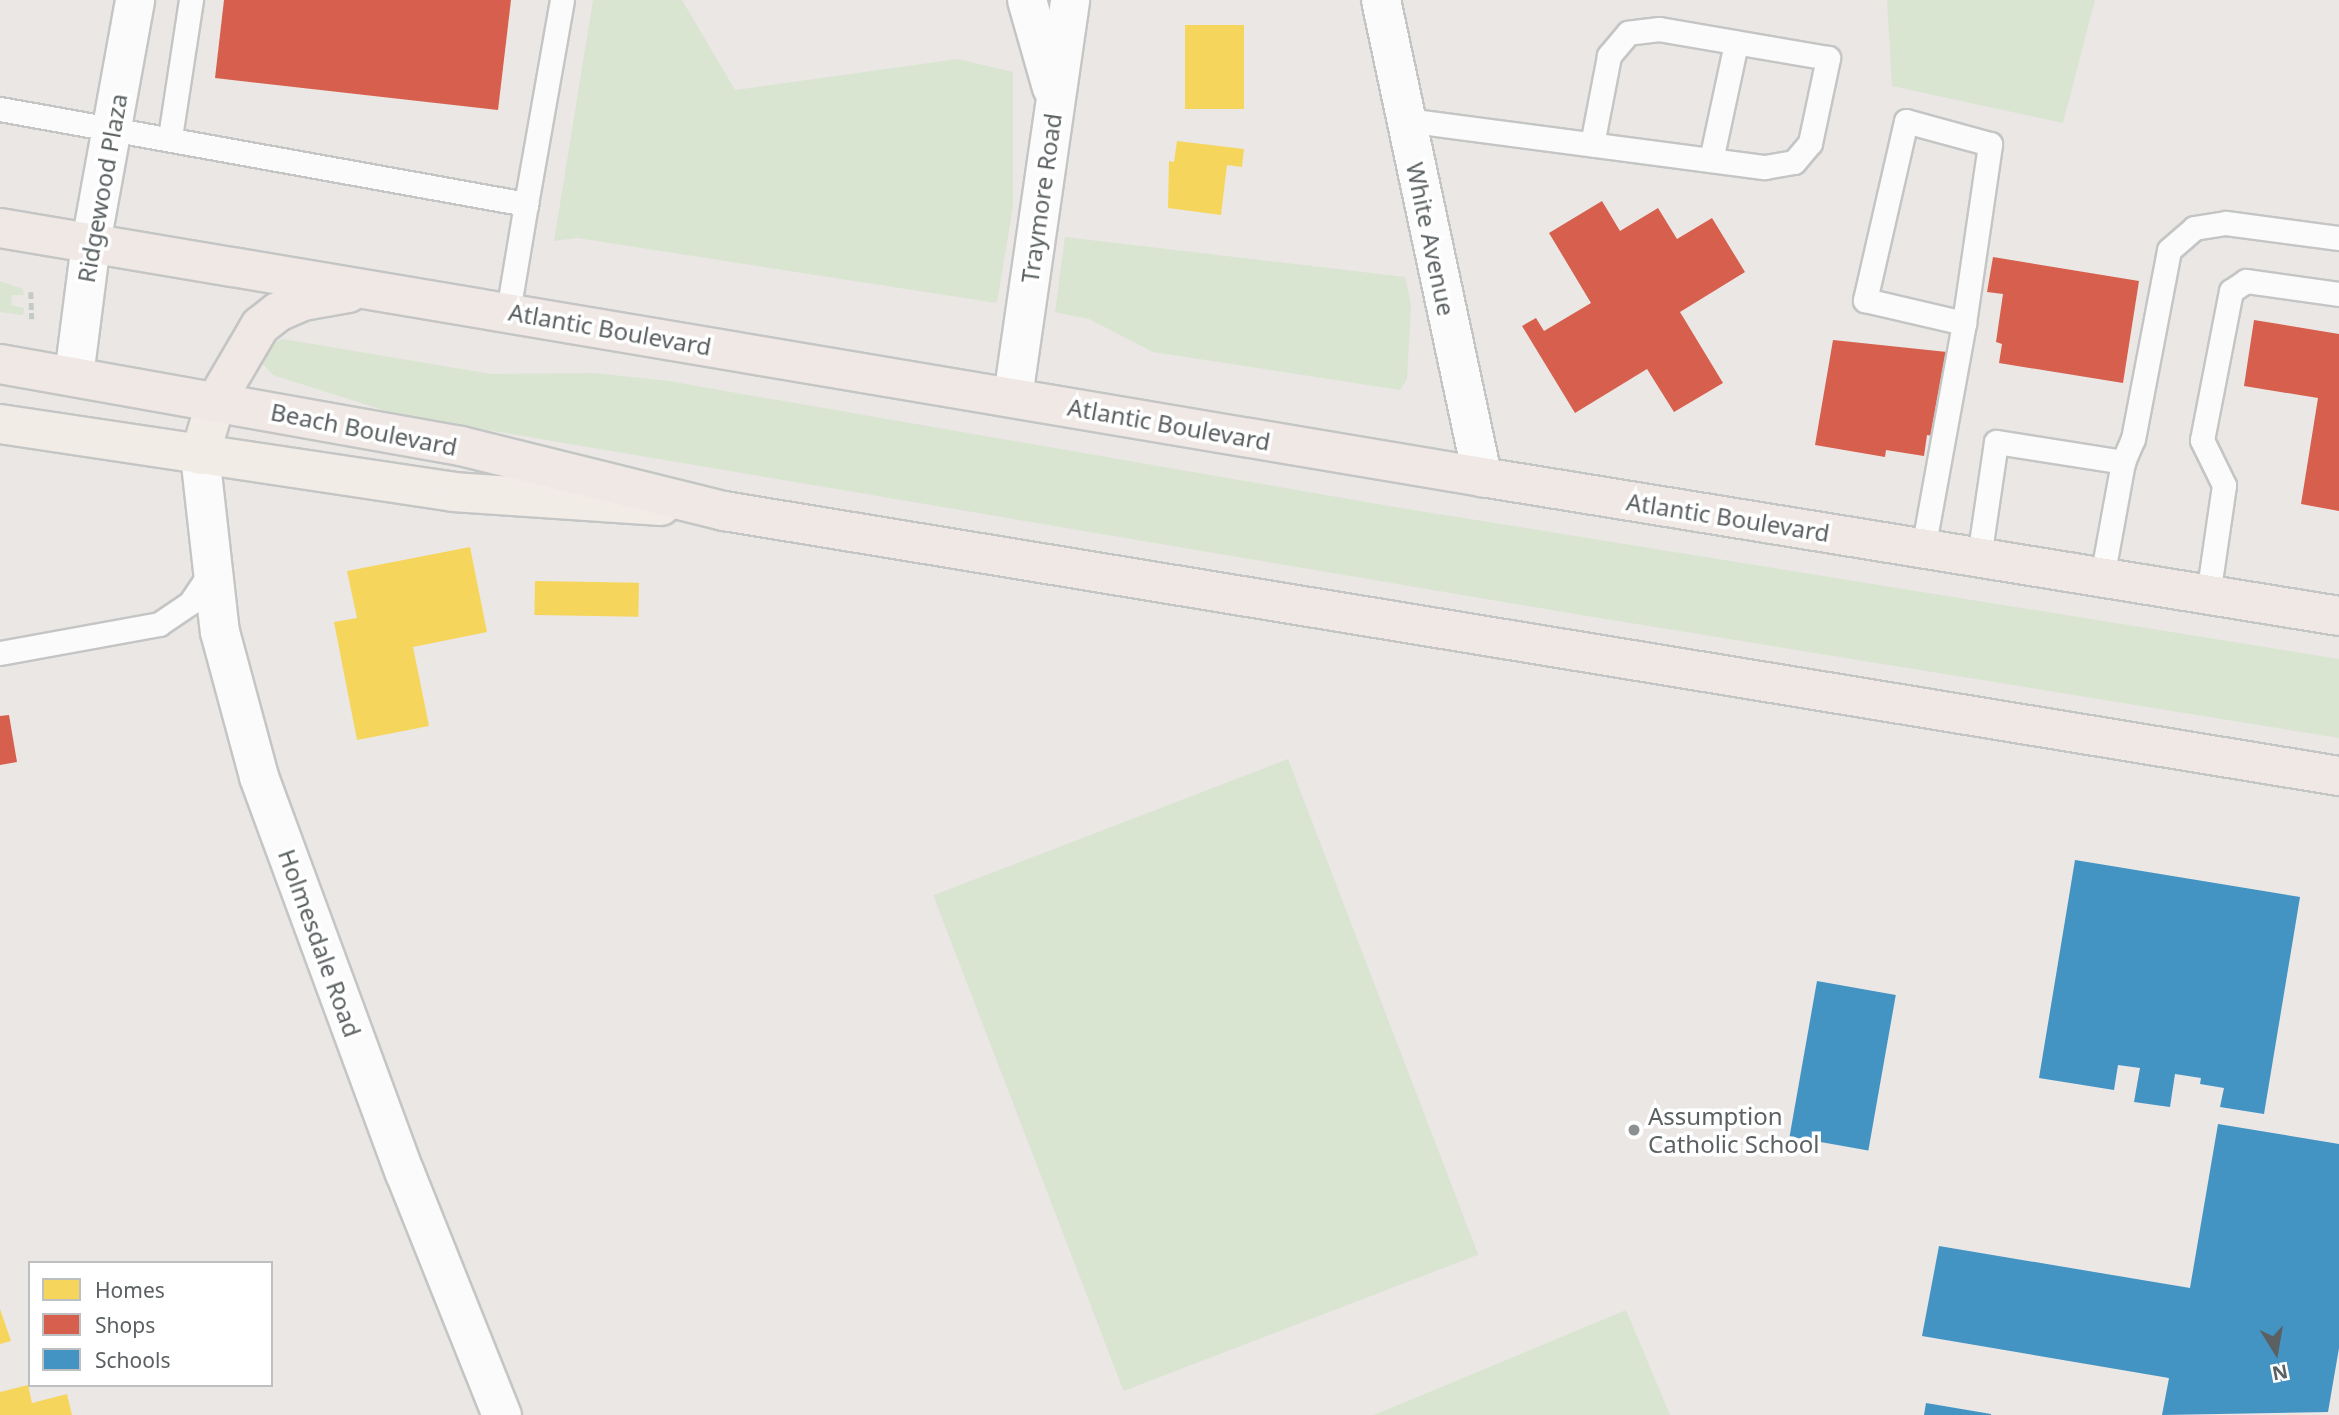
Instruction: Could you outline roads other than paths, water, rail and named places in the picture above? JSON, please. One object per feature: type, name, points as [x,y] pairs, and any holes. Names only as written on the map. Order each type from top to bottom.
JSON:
[{"type":"highway","name":"Atlantic Boulevard","points":[[0,228],[1482,477],[2339,616]]},
{"type":"highway","points":[[216,401],[260,326],[278,312],[303,301],[378,290]]},
{"type":"highway","name":"Beach Boulevard","points":[[0,364],[461,446],[724,511],[2339,776]]},
{"type":"main road","points":[[200,456],[216,401]]},
{"type":"main road","points":[[0,424],[454,492],[724,511]]},
{"type":"street","name":"Ridgewood Plaza","points":[[74,376],[91,243],[135,0]]},
{"type":"street","points":[[1027,0],[1055,100]]},
{"type":"street","name":"Traymore Road","points":[[1013,397],[1070,0]]},
{"type":"street","name":"White Avenue","points":[[1381,0],[1482,477]]},
{"type":"street","name":"Holmesdale Road","points":[[200,456],[211,572],[220,632],[259,777],[405,1172],[502,1415]]},
{"type":"lane","points":[[170,137],[191,0]]},
{"type":"lane","points":[[508,312],[562,0]]},
{"type":"lane","points":[[1406,120],[1765,167],[1794,162],[1810,143],[1828,58],[1659,29],[1628,33],[1609,57],[1592,144]]},
{"type":"lane","points":[[1711,160],[1736,43]]},
{"type":"lane","points":[[0,108],[113,126],[526,204]]},
{"type":"lane","points":[[1923,549],[1964,323],[1990,144],[1906,121],[1865,300],[1964,323]]},
{"type":"lane","points":[[2102,578],[2123,462],[2133,439],[2169,250],[2194,228],[2226,223],[2339,238]]},
{"type":"lane","points":[[2208,595],[2224,485],[2202,440],[2231,291],[2246,281],[2339,294]]},
{"type":"lane","points":[[1979,557],[1996,442],[2123,462]]},
{"type":"lane","points":[[0,653],[159,624],[190,603],[211,572]]},
{"type":"place","name":"Assumption Catholic School","points":[[1634,1130]]}]
